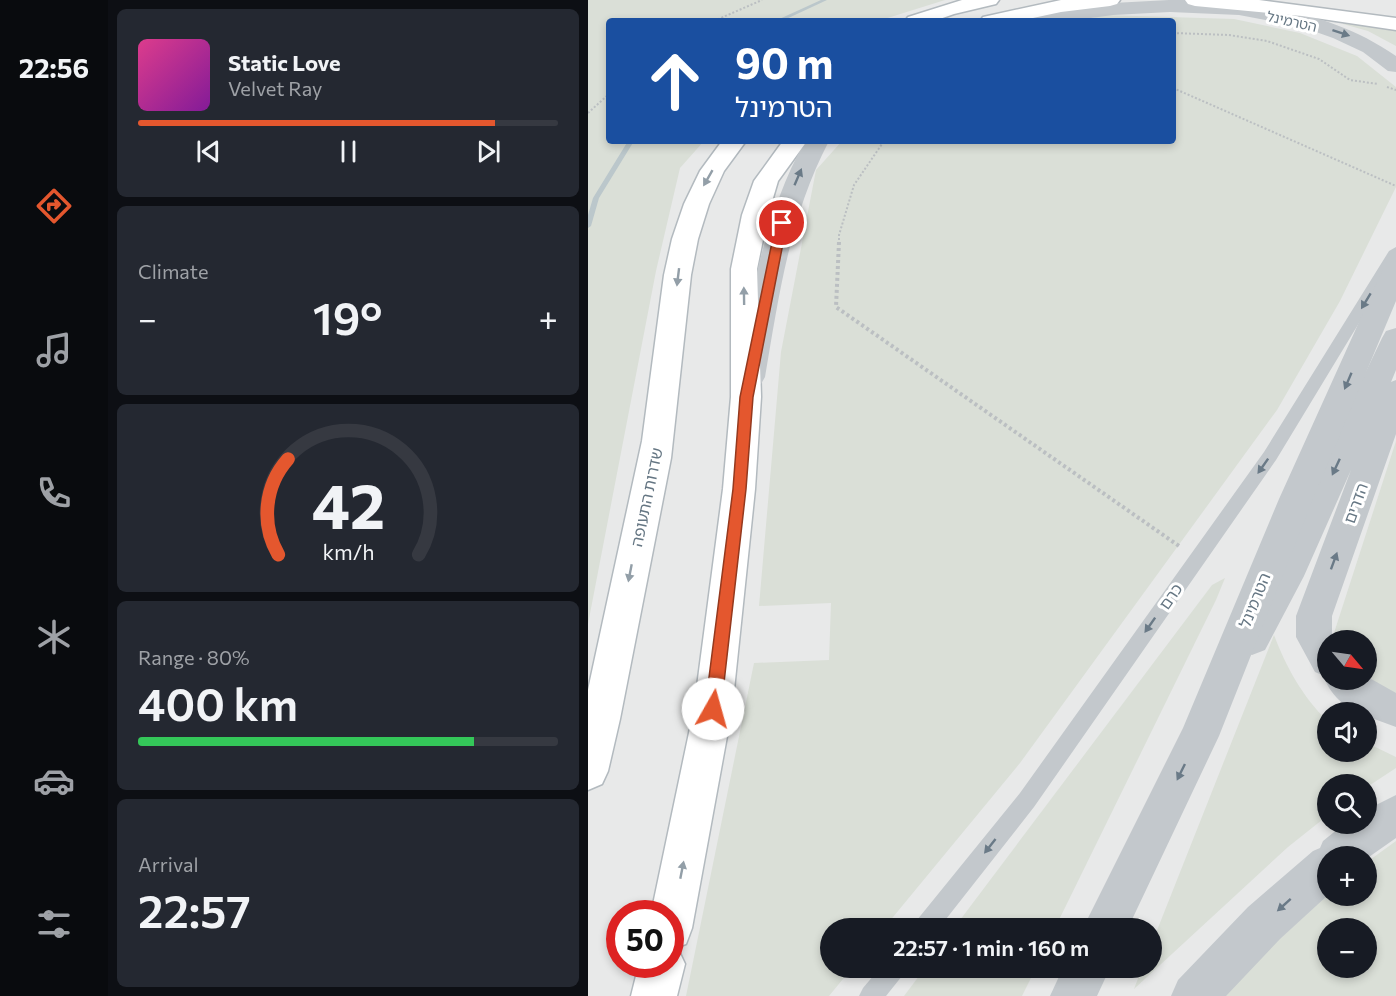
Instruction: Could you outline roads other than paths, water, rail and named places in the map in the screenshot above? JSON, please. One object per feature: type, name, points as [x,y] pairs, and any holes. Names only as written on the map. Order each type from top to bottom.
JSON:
[{"type":"main road","points":[[923,18],[948,9],[989,0]]},
{"type":"main road","points":[[1004,18],[1061,6],[1110,0]]},
{"type":"main road","points":[[1195,0],[1302,10],[1396,24]]},
{"type":"main road","name":"שדרות התעופה","points":[[588,771],[603,714],[661,424],[680,266],[690,220],[705,182],[732,144]]},
{"type":"main road","points":[[675,900],[713,709],[739,489],[746,397],[744,269],[755,215],[766,181],[793,144]]},
{"type":"main road","points":[[654,996],[658,978]]},
{"type":"street","name":"הטרמינל","points":[[1057,18],[1139,7],[1250,11],[1349,35],[1396,66]]},
{"type":"street","points":[[746,397],[782,223],[802,169],[815,144]]},
{"type":"street","name":"הטרמינל","points":[[1111,918],[1199,736],[1296,499],[1396,269]]},
{"type":"street","points":[[1199,736],[1286,576],[1396,338]]},
{"type":"street","name":"הדרים","points":[[1317,642],[1314,637],[1314,616],[1396,391]]},
{"type":"street","points":[[1354,690],[1373,701],[1396,710]]},
{"type":"street","points":[[1350,846],[1396,815]]},
{"type":"street","points":[[1194,996],[1264,922],[1317,876]]},
{"type":"street","points":[[1073,996],[1082,978]]},
{"type":"lane","name":"כרם","points":[[933,918],[1027,800],[1270,456],[1396,251]]},
{"type":"lane","points":[[871,996],[886,978]]},
{"type":"waterway","points":[[785,18],[825,0]]},
{"type":"waterway","points":[[588,226],[596,198],[629,144]]}]
